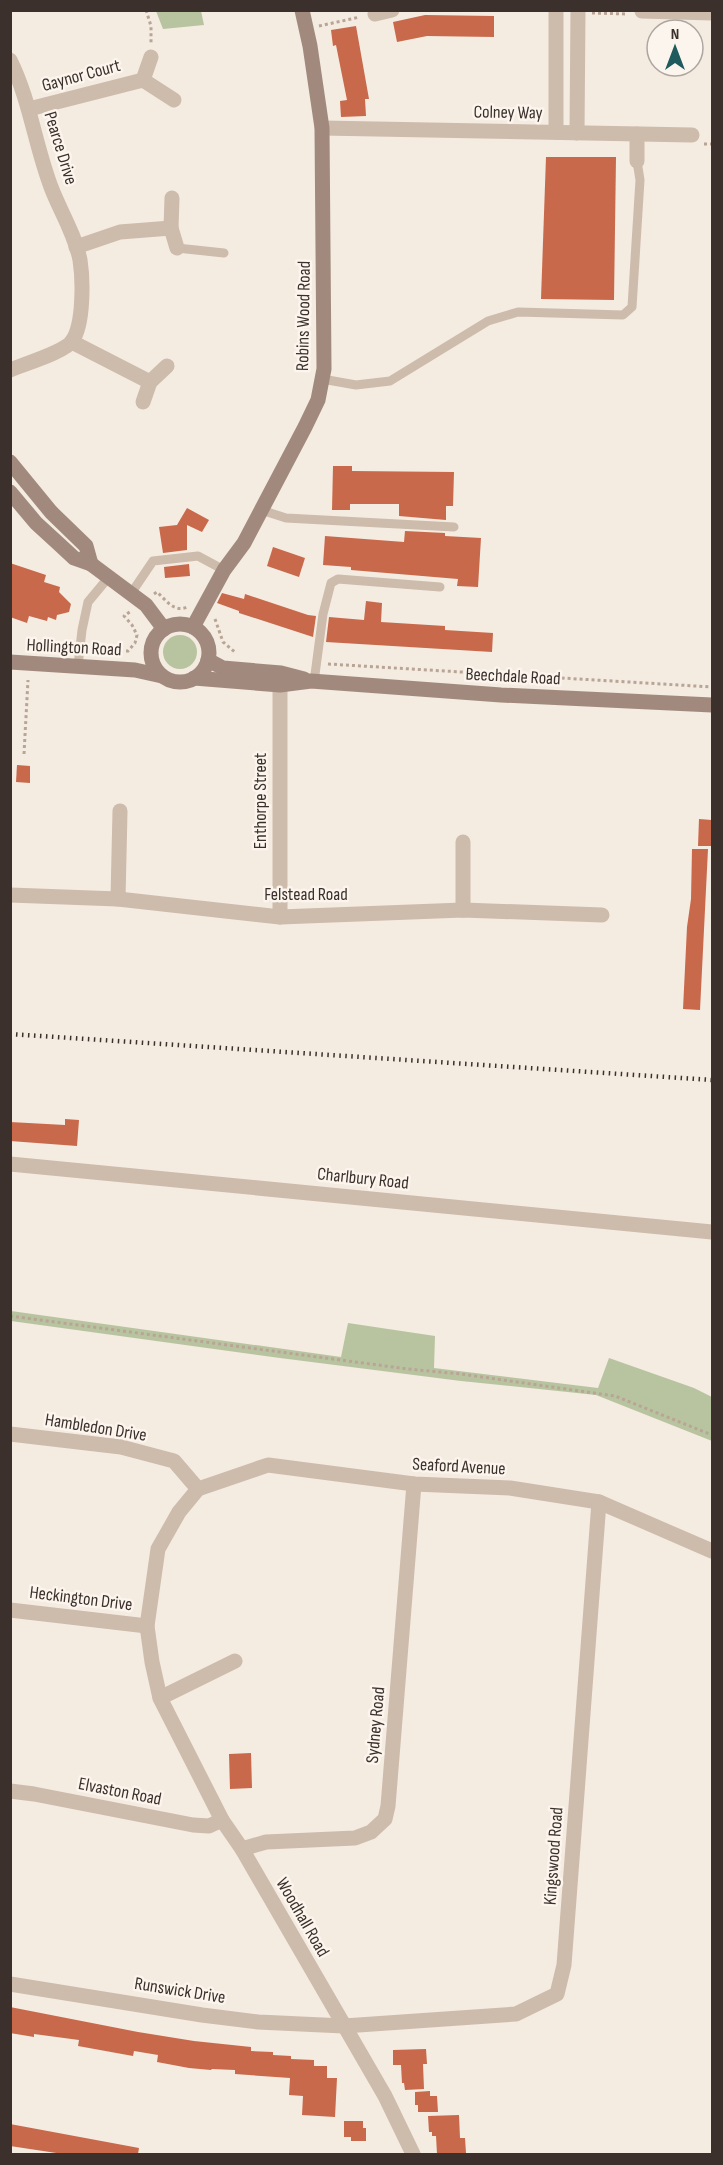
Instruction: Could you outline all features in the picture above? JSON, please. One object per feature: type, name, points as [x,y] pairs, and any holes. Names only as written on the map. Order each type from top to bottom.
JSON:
[{"type":"street","name":"Robins Wood Road","points":[[193,627],[224,570],[244,543],[318,399],[324,369],[322,129],[302,10]]},
{"type":"street","points":[[556,10],[556,132]]},
{"type":"street","points":[[642,11],[712,13]]},
{"type":"street","points":[[578,12],[578,133]]},
{"type":"street","name":"Gaynor Court","points":[[143,80],[152,57]]},
{"type":"street","name":"Pearce Drive","points":[[10,60],[29,109],[50,186],[76,247],[81,266],[81,296],[76,333],[72,342]]},
{"type":"street","name":"Gaynor Court","points":[[29,109],[143,80],[174,100]]},
{"type":"street","name":"Colney Way","points":[[322,129],[692,135]]},
{"type":"street","points":[[637,134],[637,161]]},
{"type":"street","points":[[172,198],[171,228],[177,248]]},
{"type":"street","points":[[76,247],[120,232],[171,228]]},
{"type":"street","points":[[10,370],[60,351],[72,342],[150,382]]},
{"type":"street","points":[[143,402],[150,382],[167,366]]},
{"type":"street","points":[[10,462],[51,512],[86,546],[91,564]]},
{"type":"street","points":[[10,492],[36,523],[74,558],[91,564],[146,605],[164,629]]},
{"type":"street","points":[[194,678],[203,670],[208,660],[209,652],[204,638],[193,627],[178,624],[157,634],[151,648],[152,663],[162,676],[178,682],[194,678],[280,685]]},
{"type":"street","name":"Beechdale Road","points":[[208,660],[223,668],[281,673],[312,682]]},
{"type":"street","name":"Hollington Road","points":[[10,662],[135,670],[162,676]]},
{"type":"street","name":"Hollington Road","points":[[135,670],[152,663]]},
{"type":"street","name":"Beechdale Road","points":[[280,685],[312,682],[501,695],[712,705]]},
{"type":"street","name":"Enthorpe Street","points":[[280,685],[280,916]]},
{"type":"street","points":[[118,899],[120,811]]},
{"type":"street","points":[[463,842],[463,910]]},
{"type":"street","name":"Felstead Road","points":[[10,896],[118,899],[280,916],[463,910],[602,915]]},
{"type":"street","name":"Charlbury Road","points":[[10,1164],[712,1232]]},
{"type":"street","name":"Hambledon Drive","points":[[10,1434],[122,1447],[174,1461],[198,1489]]},
{"type":"street","name":"Seaford Avenue","points":[[198,1489],[268,1465],[414,1484],[510,1488],[599,1502],[712,1551]]},
{"type":"street","name":"Sydney Road","points":[[242,1849],[266,1842],[355,1838],[371,1832],[385,1819],[388,1806],[414,1484]]},
{"type":"street","name":"Woodhall Road","points":[[198,1489],[179,1512],[158,1549],[147,1626],[160,1698],[222,1820],[242,1849],[385,2096],[413,2154]]},
{"type":"street","name":"Kingswood Road","points":[[344,2026],[516,2014],[557,1994],[564,1965],[599,1502]]},
{"type":"street","name":"Heckington Drive","points":[[10,1610],[147,1626]]},
{"type":"street","points":[[160,1698],[235,1661]]},
{"type":"street","name":"Elvaston Road","points":[[10,1791],[193,1825],[209,1826],[222,1820]]},
{"type":"street","name":"Runswick Drive","points":[[10,1984],[202,2015],[258,2022],[344,2026]]},
{"type":"lane","points":[[322,379],[356,385],[390,381],[488,321],[518,312],[622,315],[632,307],[640,180],[637,161]]},
{"type":"lane","points":[[177,248],[224,253]]},
{"type":"lane","points":[[261,510],[286,518],[454,527]]},
{"type":"lane","points":[[130,595],[153,561],[198,556],[224,570]]},
{"type":"lane","points":[[78,666],[88,602],[108,578]]},
{"type":"lane","points":[[312,682],[327,593],[331,583],[338,579],[440,587]]},
{"type":"path","points":[[146,10],[152,26],[152,57]]},
{"type":"path","points":[[578,12],[628,14],[642,11]]},
{"type":"path","points":[[306,30],[385,15]]},
{"type":"path","points":[[157,592],[174,608],[182,609],[192,603]]},
{"type":"path","points":[[108,651],[128,651],[135,643],[138,635],[124,616]]},
{"type":"path","points":[[215,616],[217,628],[224,642],[238,654]]},
{"type":"path","points":[[315,663],[712,687]]},
{"type":"path","points":[[24,754],[28,680]]},
{"type":"path","points":[[10,1316],[408,1369],[472,1375],[615,1396],[712,1435]]},
{"type":"green space","points":[[156,11],[201,11],[204,25],[163,29]]},
{"type":"green space","points":[[180,635],[192,640],[197,652],[192,664],[180,669],[168,664],[163,652],[168,640]]},
{"type":"green space","points":[[11,1311],[341,1357],[348,1323],[435,1336],[434,1368],[598,1388],[609,1358],[694,1388],[712,1397],[712,1441],[596,1395],[461,1381],[11,1321]]},
{"type":"building","points":[[425,15],[494,16],[494,37],[427,36],[397,42],[393,22]]},
{"type":"building","points":[[356,26],[369,99],[365,99],[366,116],[341,117],[340,101],[347,100],[331,30]]},
{"type":"building","points":[[546,157],[616,157],[614,300],[541,299]]},
{"type":"building","points":[[333,466],[352,466],[352,471],[454,472],[453,506],[446,506],[446,520],[399,516],[399,504],[350,504],[350,510],[332,510]]},
{"type":"building","points":[[187,508],[209,520],[202,532],[187,525],[187,550],[163,553],[159,527],[177,525]]},
{"type":"building","points":[[405,531],[481,538],[478,587],[457,586],[458,579],[351,570],[351,567],[323,565],[325,536],[404,542]]},
{"type":"building","points":[[273,547],[305,558],[299,577],[267,566]]},
{"type":"building","points":[[10,563],[46,575],[44,582],[60,587],[59,592],[71,604],[69,612],[57,615],[56,620],[48,617],[47,621],[29,616],[27,623],[10,617]]},
{"type":"building","points":[[189,564],[190,576],[165,578],[164,567]]},
{"type":"building","points":[[222,593],[244,599],[245,594],[316,616],[313,637],[239,613],[239,611],[217,603]]},
{"type":"building","points":[[366,601],[382,603],[381,622],[445,626],[445,630],[493,633],[492,652],[326,642],[329,617],[364,620]]},
{"type":"building","points":[[17,765],[30,766],[30,783],[16,782]]},
{"type":"building","points":[[699,819],[712,820],[712,846],[698,846]]},
{"type":"building","points":[[692,849],[708,849],[700,1010],[683,1009],[687,927],[691,899]]},
{"type":"building","points":[[65,1119],[79,1120],[77,1146],[10,1141],[10,1122],[65,1125]]},
{"type":"building","points":[[251,1753],[252,1788],[230,1789],[229,1754]]},
{"type":"building","points":[[10,2007],[138,2032],[251,2047],[251,2051],[273,2052],[273,2055],[291,2056],[291,2059],[314,2060],[314,2066],[327,2066],[327,2078],[337,2078],[335,2117],[302,2115],[303,2096],[289,2095],[290,2078],[235,2074],[235,2070],[189,2068],[157,2062],[158,2055],[134,2051],[133,2056],[78,2046],[79,2040],[10,2033]]},
{"type":"building","points":[[426,2049],[427,2064],[423,2064],[424,2089],[405,2090],[404,2083],[402,2083],[401,2065],[393,2065],[393,2050]]},
{"type":"building","points":[[430,2091],[430,2096],[437,2096],[438,2112],[418,2112],[418,2105],[415,2105],[415,2092]]},
{"type":"building","points":[[459,2115],[460,2138],[465,2138],[466,2153],[437,2154],[436,2136],[432,2136],[432,2132],[429,2132],[428,2116]]},
{"type":"building","points":[[344,2121],[363,2121],[363,2128],[366,2128],[366,2141],[351,2141],[351,2137],[344,2137]]},
{"type":"building","points":[[10,2124],[139,2148],[138,2154],[63,2154],[10,2146]]},
{"type":"railway","points":[[10,1034],[712,1080]]}]
